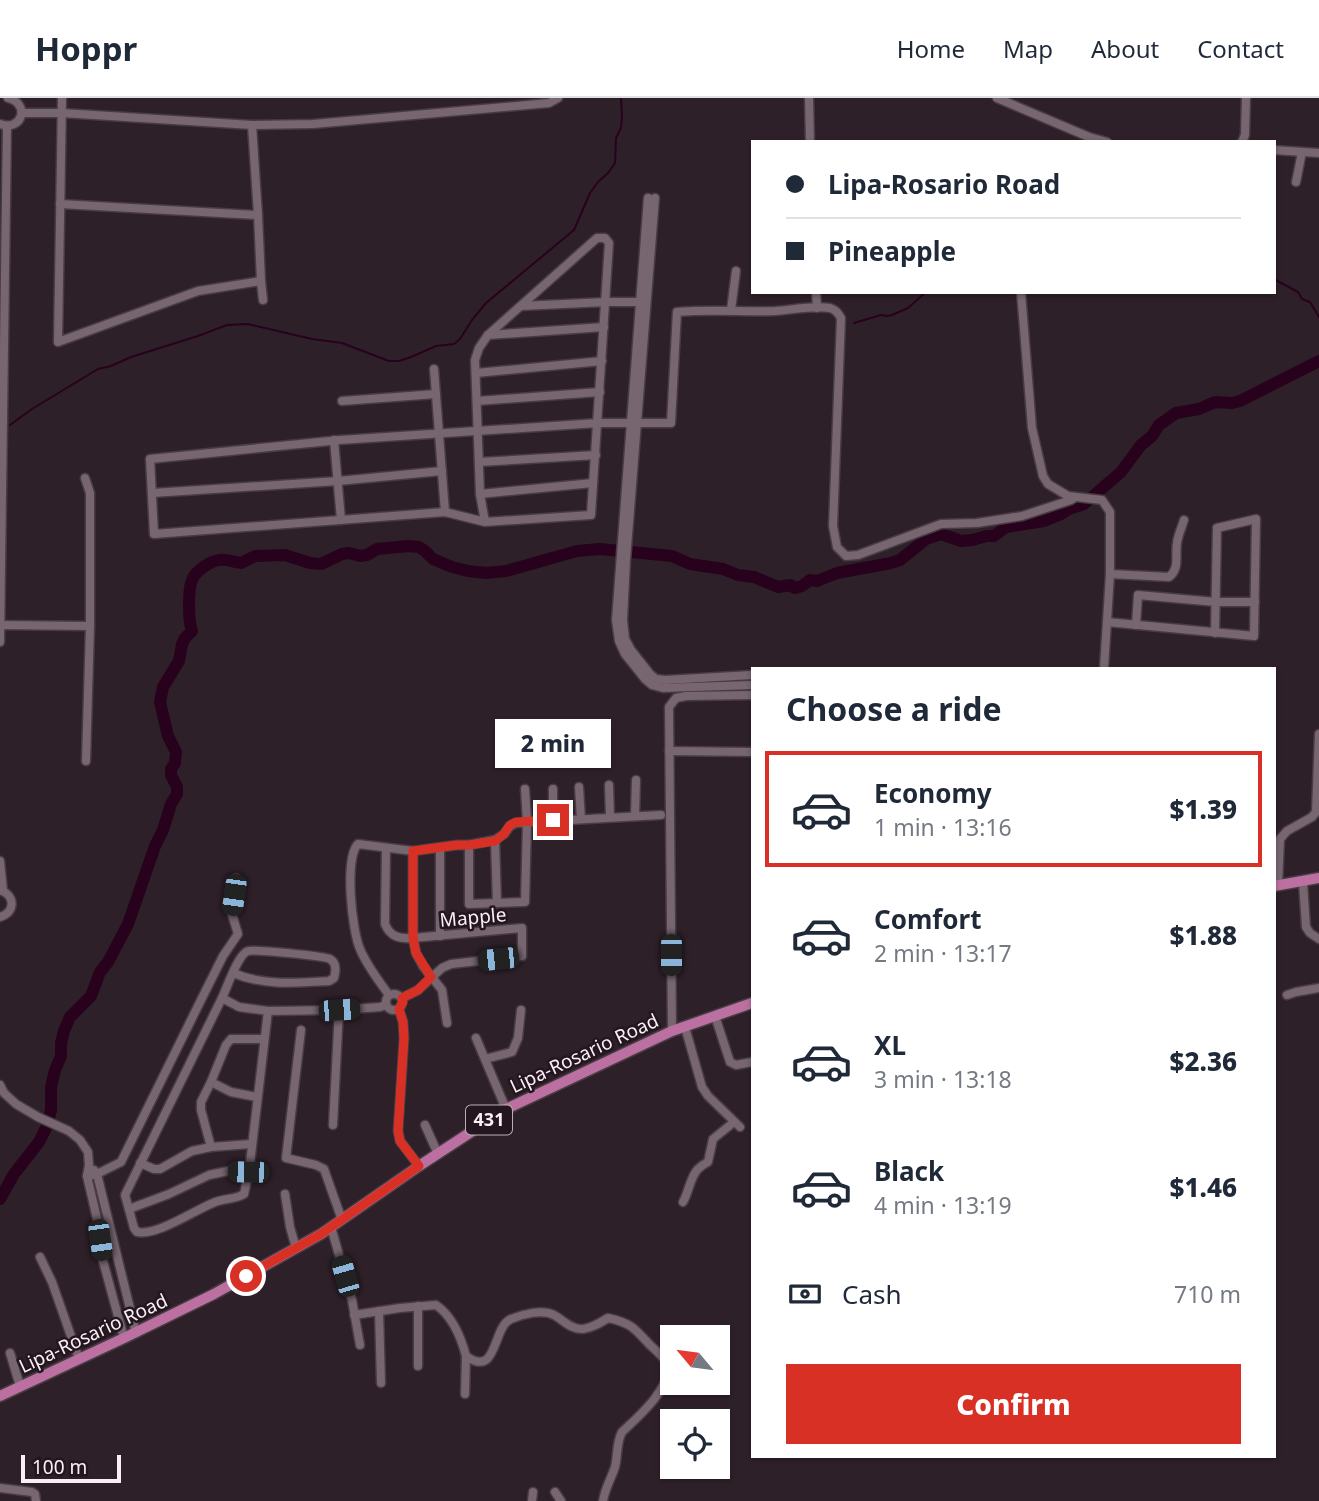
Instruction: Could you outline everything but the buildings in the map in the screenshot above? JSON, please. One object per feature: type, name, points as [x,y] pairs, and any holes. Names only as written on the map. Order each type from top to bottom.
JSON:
[{"type":"main road","points":[[1276,886],[1319,878]]},
{"type":"main road","name":"Lipa-Rosario Road","points":[[0,1396],[214,1294],[296,1248],[506,1109],[672,1031],[751,1003]]},
{"type":"street","points":[[62,98],[58,342],[198,291],[261,281]]},
{"type":"street","points":[[22,113],[252,125],[313,124],[549,103],[558,98]]},
{"type":"street","points":[[810,98],[810,140]]},
{"type":"street","points":[[998,98],[1100,140]]},
{"type":"street","points":[[1245,140],[1246,98]]},
{"type":"street","points":[[0,100],[16,100],[22,113],[15,124],[4,125],[0,642]]},
{"type":"street","points":[[252,125],[263,300]]},
{"type":"street","points":[[1276,151],[1319,153]]},
{"type":"street","points":[[1296,182],[1302,152]]},
{"type":"street","points":[[652,198],[624,541],[622,620],[625,639],[650,674],[656,678],[665,680],[751,675]]},
{"type":"street","points":[[60,204],[258,215]]},
{"type":"street","points":[[485,522],[480,494],[478,431],[477,401],[475,373],[479,348],[488,335],[597,239],[605,238],[609,243],[606,302],[604,327],[600,392],[598,423],[596,455],[591,515],[485,522],[445,512],[154,534],[150,459],[334,440],[478,431],[598,423],[671,423],[677,312],[817,308],[832,309],[838,312],[841,318],[833,526],[837,547],[846,555],[858,555],[941,524],[977,523],[1021,516],[1078,498]]},
{"type":"street","points":[[731,310],[736,271]]},
{"type":"street","points":[[816,294],[817,308]]},
{"type":"street","points":[[1021,294],[1032,428],[1043,476],[1048,484],[1061,492],[1078,498],[1102,500],[1110,512],[1110,574],[1104,667]]},
{"type":"street","points":[[521,306],[644,302]]},
{"type":"street","points":[[488,335],[604,327]]},
{"type":"street","points":[[475,373],[602,360]]},
{"type":"street","points":[[434,369],[445,512]]},
{"type":"street","points":[[477,401],[600,392]]},
{"type":"street","points":[[342,401],[436,394]]},
{"type":"street","points":[[334,440],[341,520]]},
{"type":"street","points":[[479,462],[596,455]]},
{"type":"street","points":[[152,493],[338,481],[442,471]]},
{"type":"street","points":[[85,478],[90,493],[86,761]]},
{"type":"street","points":[[480,494],[593,483]]},
{"type":"street","points":[[1107,622],[1215,633],[1254,636],[1256,519],[1217,528],[1215,633]]},
{"type":"street","points":[[1110,574],[1173,575],[1177,542],[1184,520]]},
{"type":"street","points":[[623,560],[616,620],[619,641],[625,654],[645,679],[652,685],[663,688],[751,685]]},
{"type":"street","points":[[1136,625],[1138,595],[1216,602],[1255,602]]},
{"type":"street","points":[[0,625],[90,626]]},
{"type":"street","points":[[672,1031],[669,707],[676,698],[751,695]]},
{"type":"street","points":[[1276,886],[1280,839],[1287,831],[1316,812],[1319,734]]},
{"type":"street","points":[[669,751],[751,752]]},
{"type":"street","points":[[635,816],[636,780]]},
{"type":"street","points":[[609,785],[610,817]]},
{"type":"street","points":[[579,786],[581,819]]},
{"type":"street","points":[[469,845],[469,904],[525,902],[525,789]]},
{"type":"street","points":[[552,789],[553,820]]},
{"type":"street","points":[[389,995],[363,957],[354,926],[351,857],[358,844],[413,851],[440,849],[495,841],[516,822],[661,815]]},
{"type":"street","points":[[495,841],[497,903]]},
{"type":"street","name":"Mapple","points":[[386,848],[385,924],[393,936],[413,938],[522,928],[522,956],[451,964],[431,977]]},
{"type":"street","points":[[440,849],[440,936]]},
{"type":"street","points":[[413,851],[413,938],[416,953],[442,990],[447,1023]]},
{"type":"street","points":[[0,860],[2,890],[10,896],[12,905],[8,913],[0,917]]},
{"type":"street","points":[[87,1176],[121,1162],[223,956],[238,934],[232,911],[236,878]]},
{"type":"street","points":[[1303,882],[1306,926],[1310,933],[1319,939]]},
{"type":"street","points":[[233,973],[248,979],[272,982],[329,981],[334,978],[335,965],[326,957],[249,950],[242,955],[233,973],[222,998],[125,1195],[134,1230],[139,1233],[187,1217],[216,1201],[242,1196],[245,1191],[268,1011]]},
{"type":"street","points":[[402,998],[418,990],[431,977]]},
{"type":"street","points":[[1287,995],[1319,988]]},
{"type":"street","points":[[389,995],[396,993],[403,1002],[399,1009],[404,1038],[398,1131],[400,1141],[419,1166]]},
{"type":"street","points":[[386,1005],[389,995]]},
{"type":"street","points":[[222,998],[239,1007],[268,1011],[339,1010],[386,1005]]},
{"type":"street","points":[[386,1005],[392,1010],[399,1009]]},
{"type":"street","points":[[333,1125],[339,1010]]},
{"type":"street","points":[[485,1059],[512,1052],[518,1038],[521,1010]]},
{"type":"street","points":[[715,1016],[730,1062],[736,1065],[751,1062]]},
{"type":"street","points":[[683,1202],[693,1176],[699,1167],[708,1162],[713,1139],[737,1124],[702,1087],[685,1027]]},
{"type":"street","points":[[301,1030],[286,1158],[324,1169],[342,1220]]},
{"type":"street","points":[[476,1038],[506,1109]]},
{"type":"street","points":[[211,1147],[201,1102],[229,1041],[264,1039]]},
{"type":"street","points":[[211,1082],[231,1092],[257,1097]]},
{"type":"street","points":[[0,1085],[16,1104],[69,1131],[80,1140],[88,1152],[87,1176],[103,1261],[124,1338]]},
{"type":"street","points":[[425,1125],[438,1154]]},
{"type":"street","points":[[140,1163],[160,1169],[192,1151],[251,1144]]},
{"type":"street","points":[[89,1165],[97,1174],[136,1333]]},
{"type":"street","points":[[129,1209],[209,1175],[228,1171],[248,1172]]},
{"type":"street","points":[[285,1194],[296,1248]]},
{"type":"street","points":[[331,1227],[352,1300],[360,1345]]},
{"type":"street","points":[[100,1240],[112,1238]]},
{"type":"street","points":[[40,1257],[52,1282],[79,1359]]},
{"type":"street","points":[[354,1315],[433,1304],[440,1308],[461,1338],[466,1356],[465,1394]]},
{"type":"street","points":[[418,1306],[418,1366]]},
{"type":"street","points":[[379,1311],[381,1383]]},
{"type":"street","points":[[466,1356],[478,1361],[489,1358],[504,1323],[509,1319],[545,1312],[581,1329],[594,1326],[608,1318],[622,1321],[632,1326],[661,1355],[667,1365],[666,1377],[655,1399],[618,1439],[615,1465],[603,1501]]},
{"type":"street","points":[[10,1353],[20,1387]]},
{"type":"street","points":[[0,1488],[32,1492],[36,1501]]},
{"type":"street","points":[[555,1492],[561,1501]]},
{"type":"waterway","points":[[10,425],[98,369],[227,325],[248,324],[342,343],[389,361],[399,361],[436,346],[454,344],[486,303],[574,230],[590,193],[615,163],[616,138],[621,128],[621,98]]},
{"type":"waterway","points":[[1276,280],[1310,302],[1319,317]]},
{"type":"waterway","points":[[854,323],[881,315],[892,315],[908,308],[924,294]]},
{"type":"waterway","points":[[0,1199],[47,1126],[51,1110],[51,1087],[61,1056],[64,1031],[70,1017],[91,996],[100,972],[128,924],[155,846],[177,794],[177,787],[171,775],[176,752],[168,736],[160,702],[163,687],[179,661],[182,644],[192,631],[189,613],[191,585],[196,573],[204,567],[219,560],[241,563],[255,556],[285,555],[321,564],[342,554],[360,556],[377,549],[409,546],[419,547],[433,559],[452,567],[486,573],[506,571],[577,551],[600,549],[672,556],[690,564],[754,577],[778,587],[790,585],[795,588],[810,580],[817,581],[837,573],[900,560],[926,539],[941,534],[961,541],[972,540],[994,536],[1006,527],[1044,521],[1059,515],[1084,504],[1121,472],[1159,425],[1176,413],[1199,409],[1215,402],[1240,401],[1319,361]]},
{"type":"route","points":[[246,1276],[321,1234],[419,1166],[400,1141],[398,1131],[404,1038],[399,1009],[402,1006],[402,998],[418,990],[431,977],[416,953],[413,938],[413,851],[495,841],[516,822],[553,820]]}]
